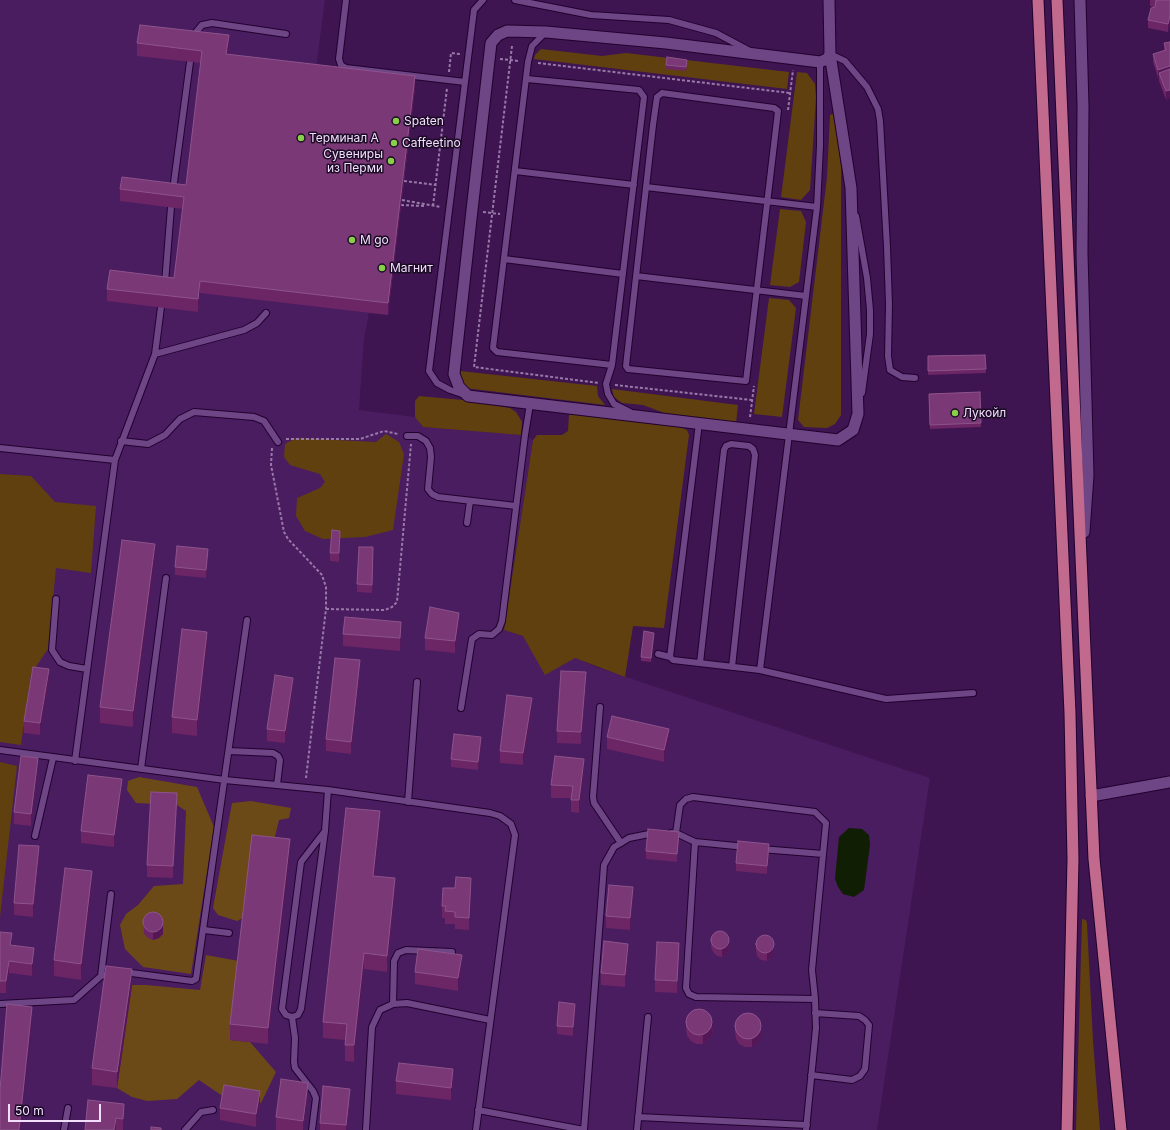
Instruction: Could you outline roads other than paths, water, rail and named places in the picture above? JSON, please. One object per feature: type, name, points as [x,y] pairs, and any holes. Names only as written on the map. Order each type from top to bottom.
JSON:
[{"type":"main road","points":[[1038,0],[1070,713],[1073,859],[1067,1130]]},
{"type":"main road","points":[[1057,0],[1080,571],[1094,859],[1121,1130]]},
{"type":"street","points":[[829,0],[830,54],[851,188],[858,414],[853,430],[838,440],[468,396],[459,387],[454,374],[491,42],[498,35],[507,31],[546,32],[666,42],[820,62],[827,59],[830,54]]},
{"type":"street","points":[[1080,0],[1083,106],[1082,254],[1088,475],[1080,571]]},
{"type":"street","points":[[1091,796],[1170,782]]},
{"type":"lane","points":[[346,0],[339,60],[341,65],[346,68],[465,82]]},
{"type":"lane","points":[[468,396],[450,390],[437,383],[429,371],[474,10],[483,0]]},
{"type":"lane","points":[[514,0],[591,15],[669,20],[716,33],[755,54]]},
{"type":"lane","points":[[192,43],[192,35],[202,25],[212,23],[286,34]]},
{"type":"lane","points":[[546,32],[532,46],[504,259],[494,351],[612,366]]},
{"type":"lane","points":[[830,54],[845,61],[867,87],[878,109],[880,121],[889,304],[888,356],[890,370],[902,377],[915,378]]},
{"type":"lane","points":[[172,195],[190,62]]},
{"type":"lane","points":[[760,670],[817,207],[820,146],[820,62]]},
{"type":"lane","points":[[527,79],[639,90],[644,97],[642,124],[612,366],[606,384],[608,394],[614,404],[635,415]]},
{"type":"lane","points":[[662,93],[777,109],[768,202],[746,379],[743,382],[627,368],[628,337],[657,97],[662,93]]},
{"type":"lane","points":[[515,171],[634,185]]},
{"type":"lane","points":[[646,187],[817,207]]},
{"type":"lane","points":[[851,188],[868,278],[870,310],[870,334],[858,414]]},
{"type":"lane","points":[[164,289],[171,207]]},
{"type":"lane","points":[[504,259],[623,274]]},
{"type":"lane","points":[[636,276],[806,296]]},
{"type":"lane","points":[[75,761],[115,460],[155,354],[162,307]]},
{"type":"lane","points":[[155,354],[244,330],[257,323],[266,313]]},
{"type":"lane","points":[[461,708],[472,639],[479,634],[492,635],[499,629],[502,620],[524,435],[530,404]]},
{"type":"lane","points":[[121,442],[148,444],[165,435],[180,419],[194,412],[254,417],[264,422],[278,442]]},
{"type":"lane","points":[[670,656],[699,423]]},
{"type":"lane","points":[[407,436],[418,436],[426,441],[430,448],[432,457],[428,489],[432,494],[438,497],[516,506]]},
{"type":"lane","points":[[700,663],[724,450],[726,446],[731,444],[749,446],[753,449],[755,455],[732,667]]},
{"type":"lane","points":[[0,448],[115,460]]},
{"type":"lane","points":[[467,523],[470,501]]},
{"type":"lane","points":[[141,769],[166,578]]},
{"type":"lane","points":[[56,599],[52,650],[60,662],[69,666],[87,669]]},
{"type":"lane","points":[[0,1004],[74,1000],[101,976],[121,972],[192,981],[196,980],[247,620]]},
{"type":"lane","points":[[658,654],[670,656],[673,660],[760,670],[886,699],[973,693]]},
{"type":"lane","points":[[408,802],[417,682]]},
{"type":"lane","points":[[600,707],[593,797],[594,804],[621,843]]},
{"type":"lane","points":[[0,750],[225,780],[328,790],[500,816],[511,824],[515,835],[476,1130]]},
{"type":"lane","points":[[229,751],[273,753],[278,756],[280,760],[277,785]]},
{"type":"lane","points":[[35,836],[53,758]]},
{"type":"lane","points":[[325,831],[301,862],[282,1009],[286,1015],[292,1017],[298,1015],[301,1009],[325,831],[328,790]]},
{"type":"lane","points":[[638,1117],[806,1127],[815,1012],[812,970],[826,823],[815,812],[693,797],[686,799],[680,805],[676,833]]},
{"type":"lane","points":[[478,1110],[584,1130],[604,866],[614,847],[629,838],[646,834],[676,833],[694,842],[823,854]]},
{"type":"lane","points":[[694,842],[686,988],[689,994],[696,997],[815,999]]},
{"type":"lane","points":[[101,976],[110,894]]},
{"type":"lane","points":[[204,930],[229,933]]},
{"type":"lane","points":[[393,1004],[394,961],[398,954],[406,950],[452,952]]},
{"type":"lane","points":[[366,1130],[372,1027],[380,1010],[393,1004],[407,1004],[490,1020]]},
{"type":"lane","points":[[811,1075],[852,1080],[860,1076],[865,1068],[869,1025],[859,1016],[815,1012]]},
{"type":"lane","points":[[292,1017],[295,1038],[295,1068],[313,1091],[316,1098],[312,1130]]},
{"type":"lane","points":[[637,1130],[648,1017]]},
{"type":"lane","points":[[64,1130],[68,1108]]},
{"type":"lane","points":[[185,1130],[201,1112],[213,1110]]},
{"type":"place","name":"Spaten","points":[[396,121]]},
{"type":"place","name":"Терминал А","points":[[301,138]]},
{"type":"place","name":"Caffeetino","points":[[394,143]]},
{"type":"place","name":"Сувениры из Перми","points":[[391,161]]},
{"type":"place","name":"М go","points":[[352,240]]},
{"type":"place","name":"Магнит","points":[[382,268]]},
{"type":"place","name":"Лукойл","points":[[955,413]]}]
